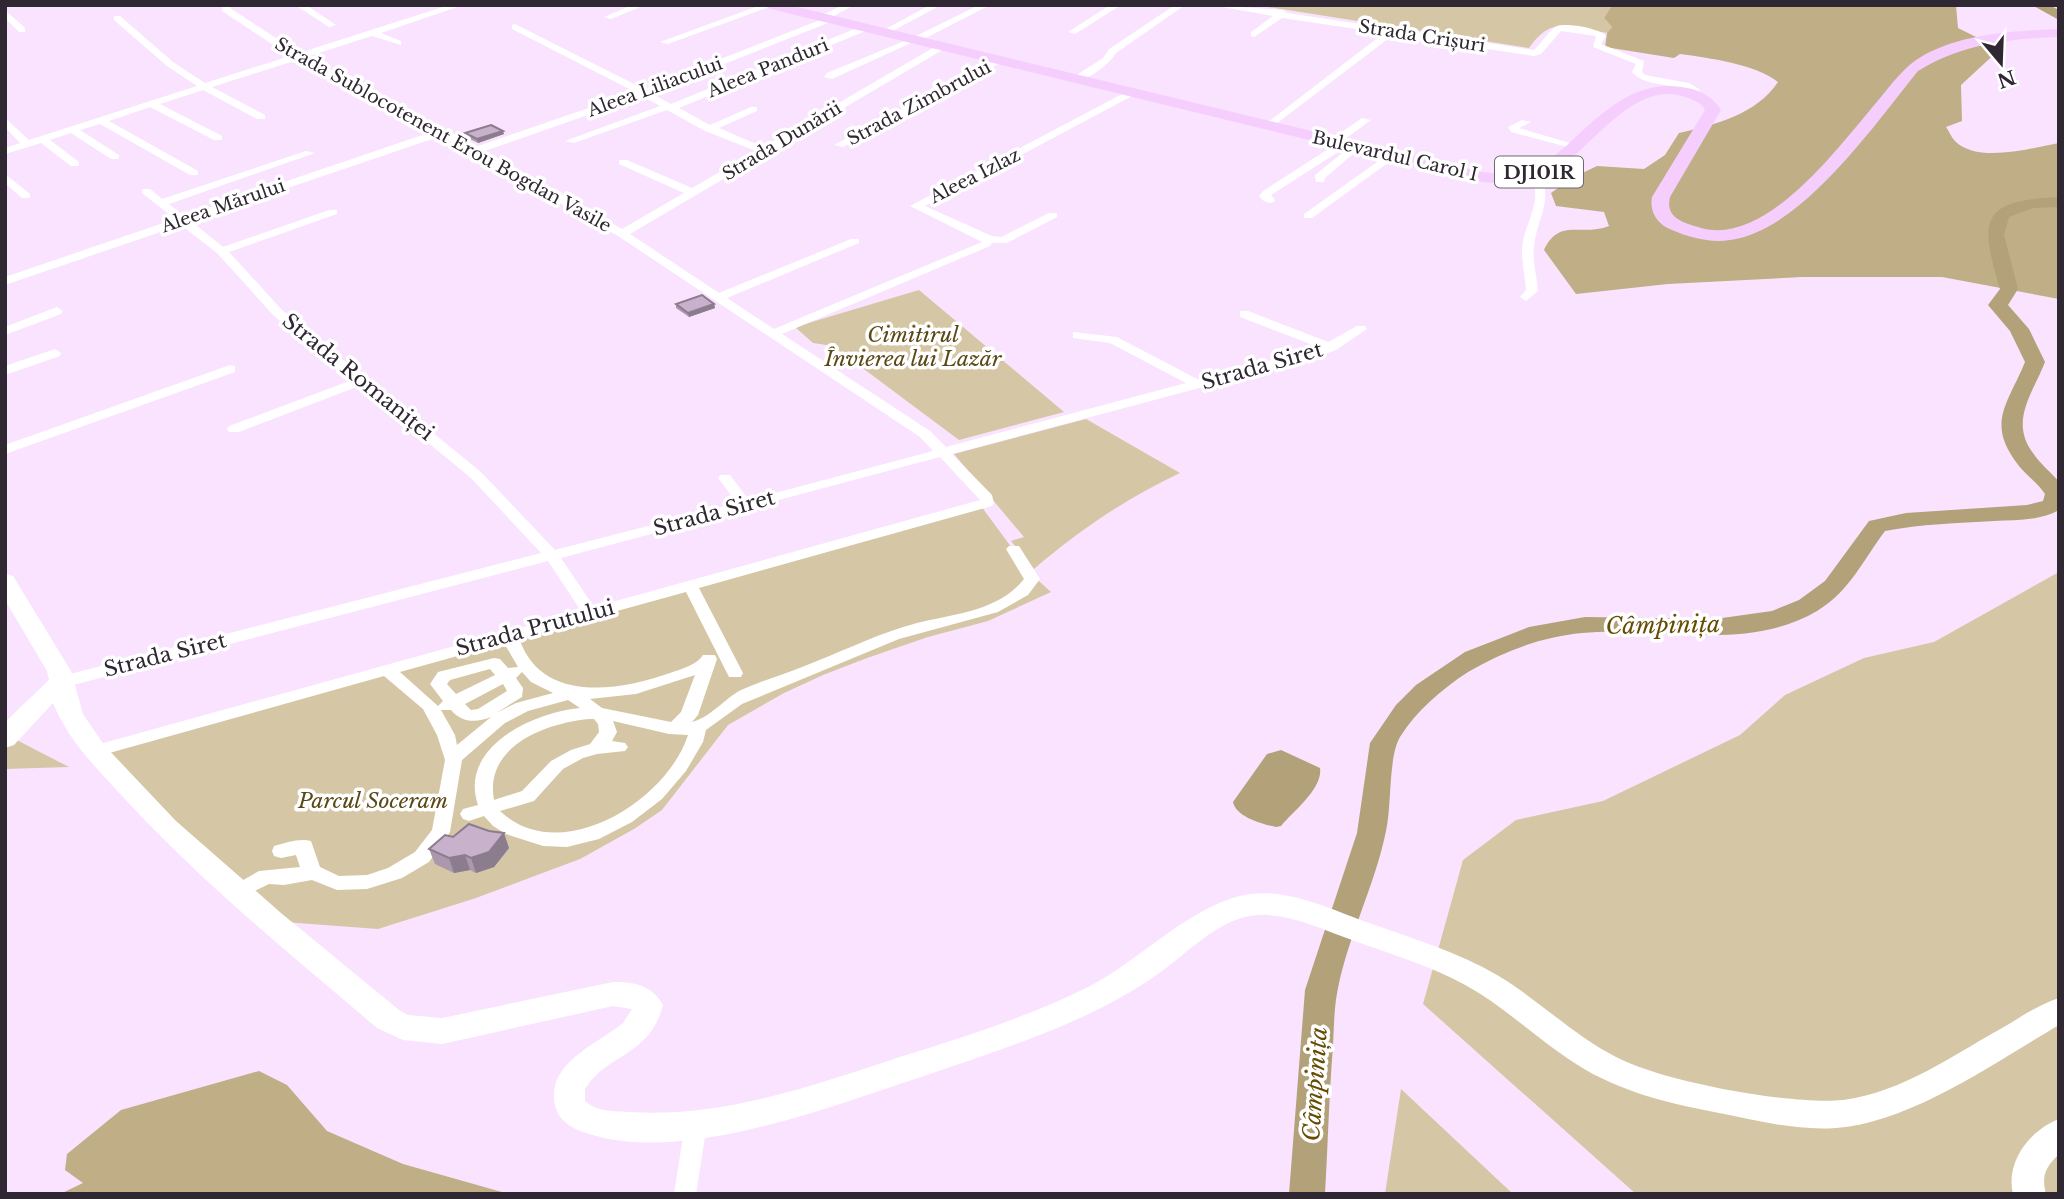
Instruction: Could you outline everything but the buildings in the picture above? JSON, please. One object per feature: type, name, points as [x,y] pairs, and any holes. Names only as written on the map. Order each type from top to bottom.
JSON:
[{"type":"main road","name":"Bulevardul Carol I","points":[[771,5],[1129,94],[1477,176],[1508,177],[1534,174],[1548,168],[1636,95],[1669,90],[1696,96]]},
{"type":"main road","points":[[1696,96],[1711,104],[1713,110],[1661,197],[1659,208],[1669,221],[1692,232],[1713,235],[1736,233],[1767,220],[1811,188],[1913,68],[1923,61],[1941,51],[1967,43],[2059,33]]},
{"type":"street","name":"Strada Sublocotenent Erou Bogdan Vasile","points":[[228,5],[225,9],[298,57],[477,150],[622,234],[925,434],[945,453]]},
{"type":"street","points":[[299,5],[332,25]]},
{"type":"street","points":[[5,151],[459,5]]},
{"type":"street","points":[[608,17],[641,5]]},
{"type":"street","points":[[665,42],[771,5]]},
{"type":"street","name":"Aleea Liliacului","points":[[477,150],[642,93],[827,19],[850,5]]},
{"type":"street","points":[[884,32],[937,5]]},
{"type":"street","points":[[830,78],[828,76],[914,40],[986,5]]},
{"type":"street","points":[[1072,32],[1117,5]]},
{"type":"street","points":[[1075,80],[1107,61],[1112,51],[1181,5]]},
{"type":"street","name":"Strada Crișuri","points":[[1215,5],[1283,13],[1534,53],[1538,52],[1558,29],[1599,34],[1601,36],[1596,45],[1641,63],[1637,72],[1642,77],[1686,85],[1696,91],[1696,96]]},
{"type":"street","points":[[5,13],[22,30]]},
{"type":"street","points":[[1254,34],[1283,13]]},
{"type":"street","points":[[117,18],[170,64],[204,87],[261,117]]},
{"type":"street","points":[[514,27],[595,66],[709,129],[764,151]]},
{"type":"street","name":"Aleea Panduri","points":[[569,141],[669,108],[865,28]]},
{"type":"street","points":[[1268,127],[1391,32]]},
{"type":"street","points":[[373,33],[398,43]]},
{"type":"street","name":"Strada Dunării","points":[[622,234],[941,47]]},
{"type":"street","name":"Strada Zimbrului","points":[[839,145],[999,61]]},
{"type":"street","name":"Aleea Izlaz","points":[[989,239],[916,206],[1129,94]]},
{"type":"street","points":[[151,104],[218,138]]},
{"type":"street","points":[[709,129],[754,109]]},
{"type":"street","points":[[100,120],[194,173]]},
{"type":"street","points":[[1320,180],[1319,177],[1366,120]]},
{"type":"street","points":[[5,121],[27,144]]},
{"type":"street","points":[[1526,122],[1513,127],[1515,130],[1575,146]]},
{"type":"street","points":[[71,129],[115,157]]},
{"type":"street","name":"Aleea Mărului","points":[[5,281],[442,132]]},
{"type":"street","points":[[42,139],[75,164]]},
{"type":"street","points":[[1270,200],[1264,197],[1267,193],[1344,145]]},
{"type":"street","points":[[160,203],[310,153]]},
{"type":"street","points":[[1308,216],[1391,157]]},
{"type":"street","points":[[623,162],[694,193]]},
{"type":"street","points":[[1526,298],[1532,291],[1529,243],[1538,214],[1540,192],[1540,183],[1534,174]]},
{"type":"street","points":[[5,177],[26,196]]},
{"type":"street","name":"Strada Romaniței","points":[[146,191],[221,251],[278,313],[476,475],[552,556],[590,613]]},
{"type":"street","points":[[221,251],[333,212]]},
{"type":"street","points":[[774,333],[986,244],[989,239],[1003,241],[1053,215]]},
{"type":"street","points":[[719,297],[855,241]]},
{"type":"street","points":[[5,331],[57,311]]},
{"type":"street","points":[[1244,314],[1331,347]]},
{"type":"street","name":"Strada Siret","points":[[62,682],[945,453],[1331,347],[1361,329]]},
{"type":"street","points":[[1077,335],[1113,340],[1197,384]]},
{"type":"street","points":[[5,371],[55,353]]},
{"type":"street","points":[[5,450],[230,369]]},
{"type":"street","points":[[234,429],[363,380]]},
{"type":"street","name":"Strada Prutului","points":[[95,751],[987,503],[987,498],[945,453]]},
{"type":"street","points":[[725,478],[746,505]]},
{"type":"street","points":[[697,727],[698,733],[693,745],[670,778],[642,805],[594,833],[572,839],[535,838],[496,820],[488,807],[483,786],[489,765],[497,752],[526,730],[548,721],[596,713],[676,727],[697,727],[738,699],[774,683],[882,639],[926,625],[982,613],[1020,595],[1032,579],[1014,549]]},
{"type":"street","points":[[5,581],[59,671],[71,716],[95,751],[167,828],[376,1010],[403,1027],[442,1031],[613,994],[629,993],[640,997],[648,1006],[648,1017],[640,1028],[587,1066],[572,1082],[567,1097],[571,1109],[581,1117],[609,1124],[631,1127],[696,1125],[764,1112],[830,1093],[1057,1015],[1120,984],[1210,922],[1237,908],[1268,904],[1313,915],[1400,945],[1478,978],[1594,1060],[1621,1074],[1678,1092],[1806,1115],[1868,1110],[1901,1098],[2059,1010]]},
{"type":"street","points":[[690,585],[735,673]]},
{"type":"street","points":[[510,635],[516,653],[526,667],[538,677],[570,694],[605,721],[607,736],[596,748]]},
{"type":"street","points":[[281,851],[304,846],[304,853],[313,872],[330,881],[351,884],[395,873],[422,857],[433,846],[441,832],[454,756],[499,719],[533,704],[570,694],[647,688],[707,663],[724,652]]},
{"type":"street","points":[[494,663],[516,693],[482,714],[470,716],[463,713],[454,702],[438,684],[444,676],[494,663]]},
{"type":"street","points":[[676,727],[689,715],[707,663]]},
{"type":"street","points":[[436,715],[454,702],[526,667]]},
{"type":"street","points":[[386,669],[410,687],[436,715],[446,734],[448,752],[454,756]]},
{"type":"street","points":[[5,739],[32,708],[62,682]]},
{"type":"street","points":[[445,816],[469,814],[528,796],[557,765],[577,754],[596,748],[619,747]]},
{"type":"street","points":[[469,814],[480,818],[494,832]]},
{"type":"street","points":[[238,892],[266,876],[284,877],[313,872]]},
{"type":"street","points":[[685,1194],[696,1125]]},
{"type":"street","points":[[2030,1194],[2026,1175],[2031,1161],[2059,1133]]},
{"type":"green space","points":[[1255,5],[1612,5],[1604,18],[1612,27],[1607,33],[1573,26],[1555,27],[1546,30],[1529,48]]},
{"type":"green space","name":"Cimitirul Învierea lui Lazăr","points":[[919,290],[1064,412],[959,440],[833,346],[813,343],[795,327]]},
{"type":"green space","points":[[1086,419],[1180,473],[1104,516],[1034,569],[1011,541],[1024,537],[954,454]]},
{"type":"green space","name":"Parcul Soceram","points":[[981,506],[1031,574],[1051,592],[988,621],[928,637],[867,658],[784,693],[728,725],[662,810],[634,829],[580,859],[476,898],[378,929],[271,921],[95,751]]},
{"type":"green space","points":[[2059,572],[2059,1194],[1636,1194],[1423,1004],[1463,860],[1516,820],[1603,801],[1740,735],[1785,695],[1864,658],[1934,642]]},
{"type":"green space","points":[[5,734],[69,767],[5,769]]},
{"type":"green space","points":[[1401,1089],[1513,1194],[1385,1194]]},
{"type":"shaded area","points":[[1612,5],[1956,5],[1958,28],[2000,49],[1961,85],[1962,121],[1946,127],[1954,139],[1965,148],[1991,153],[2020,151],[2059,143],[2059,299],[1942,277],[1802,277],[1668,284],[1576,294],[1544,250],[1550,240],[1564,231],[1609,226],[1604,212],[1556,206],[1551,193],[1572,178],[1597,166],[1644,169],[1665,155],[1679,133],[1721,122],[1747,110],[1769,93],[1778,82],[1745,66],[1718,60],[1680,54],[1674,58],[1605,47],[1607,33],[1612,27],[1604,18]]},
{"type":"shaded area","points":[[1281,750],[1320,768],[1320,776],[1306,799],[1281,826],[1276,827],[1244,816],[1233,802],[1267,754]]},
{"type":"shaded area","points":[[259,1071],[287,1085],[327,1131],[403,1164],[509,1194],[60,1194],[83,1183],[65,1170],[67,1154],[121,1110]]},
{"type":"waterway","name":"Câmpinița","points":[[2039,5],[2059,16]]},
{"type":"waterway","name":"Câmpinița","points":[[1307,1194],[1321,990],[1371,833],[1381,752],[1388,734],[1405,711],[1448,673],[1501,645],[1529,635],[1585,625],[1715,627],[1747,625],[1778,618],[1807,606],[1834,586],[1877,526],[1906,520],[2027,512],[2043,510],[2053,504],[2056,494],[2024,457],[2011,431],[2013,409],[2035,362],[2019,329],[1998,305],[2009,289],[1995,235],[1997,223],[2003,213],[2033,203],[2059,202]]}]
